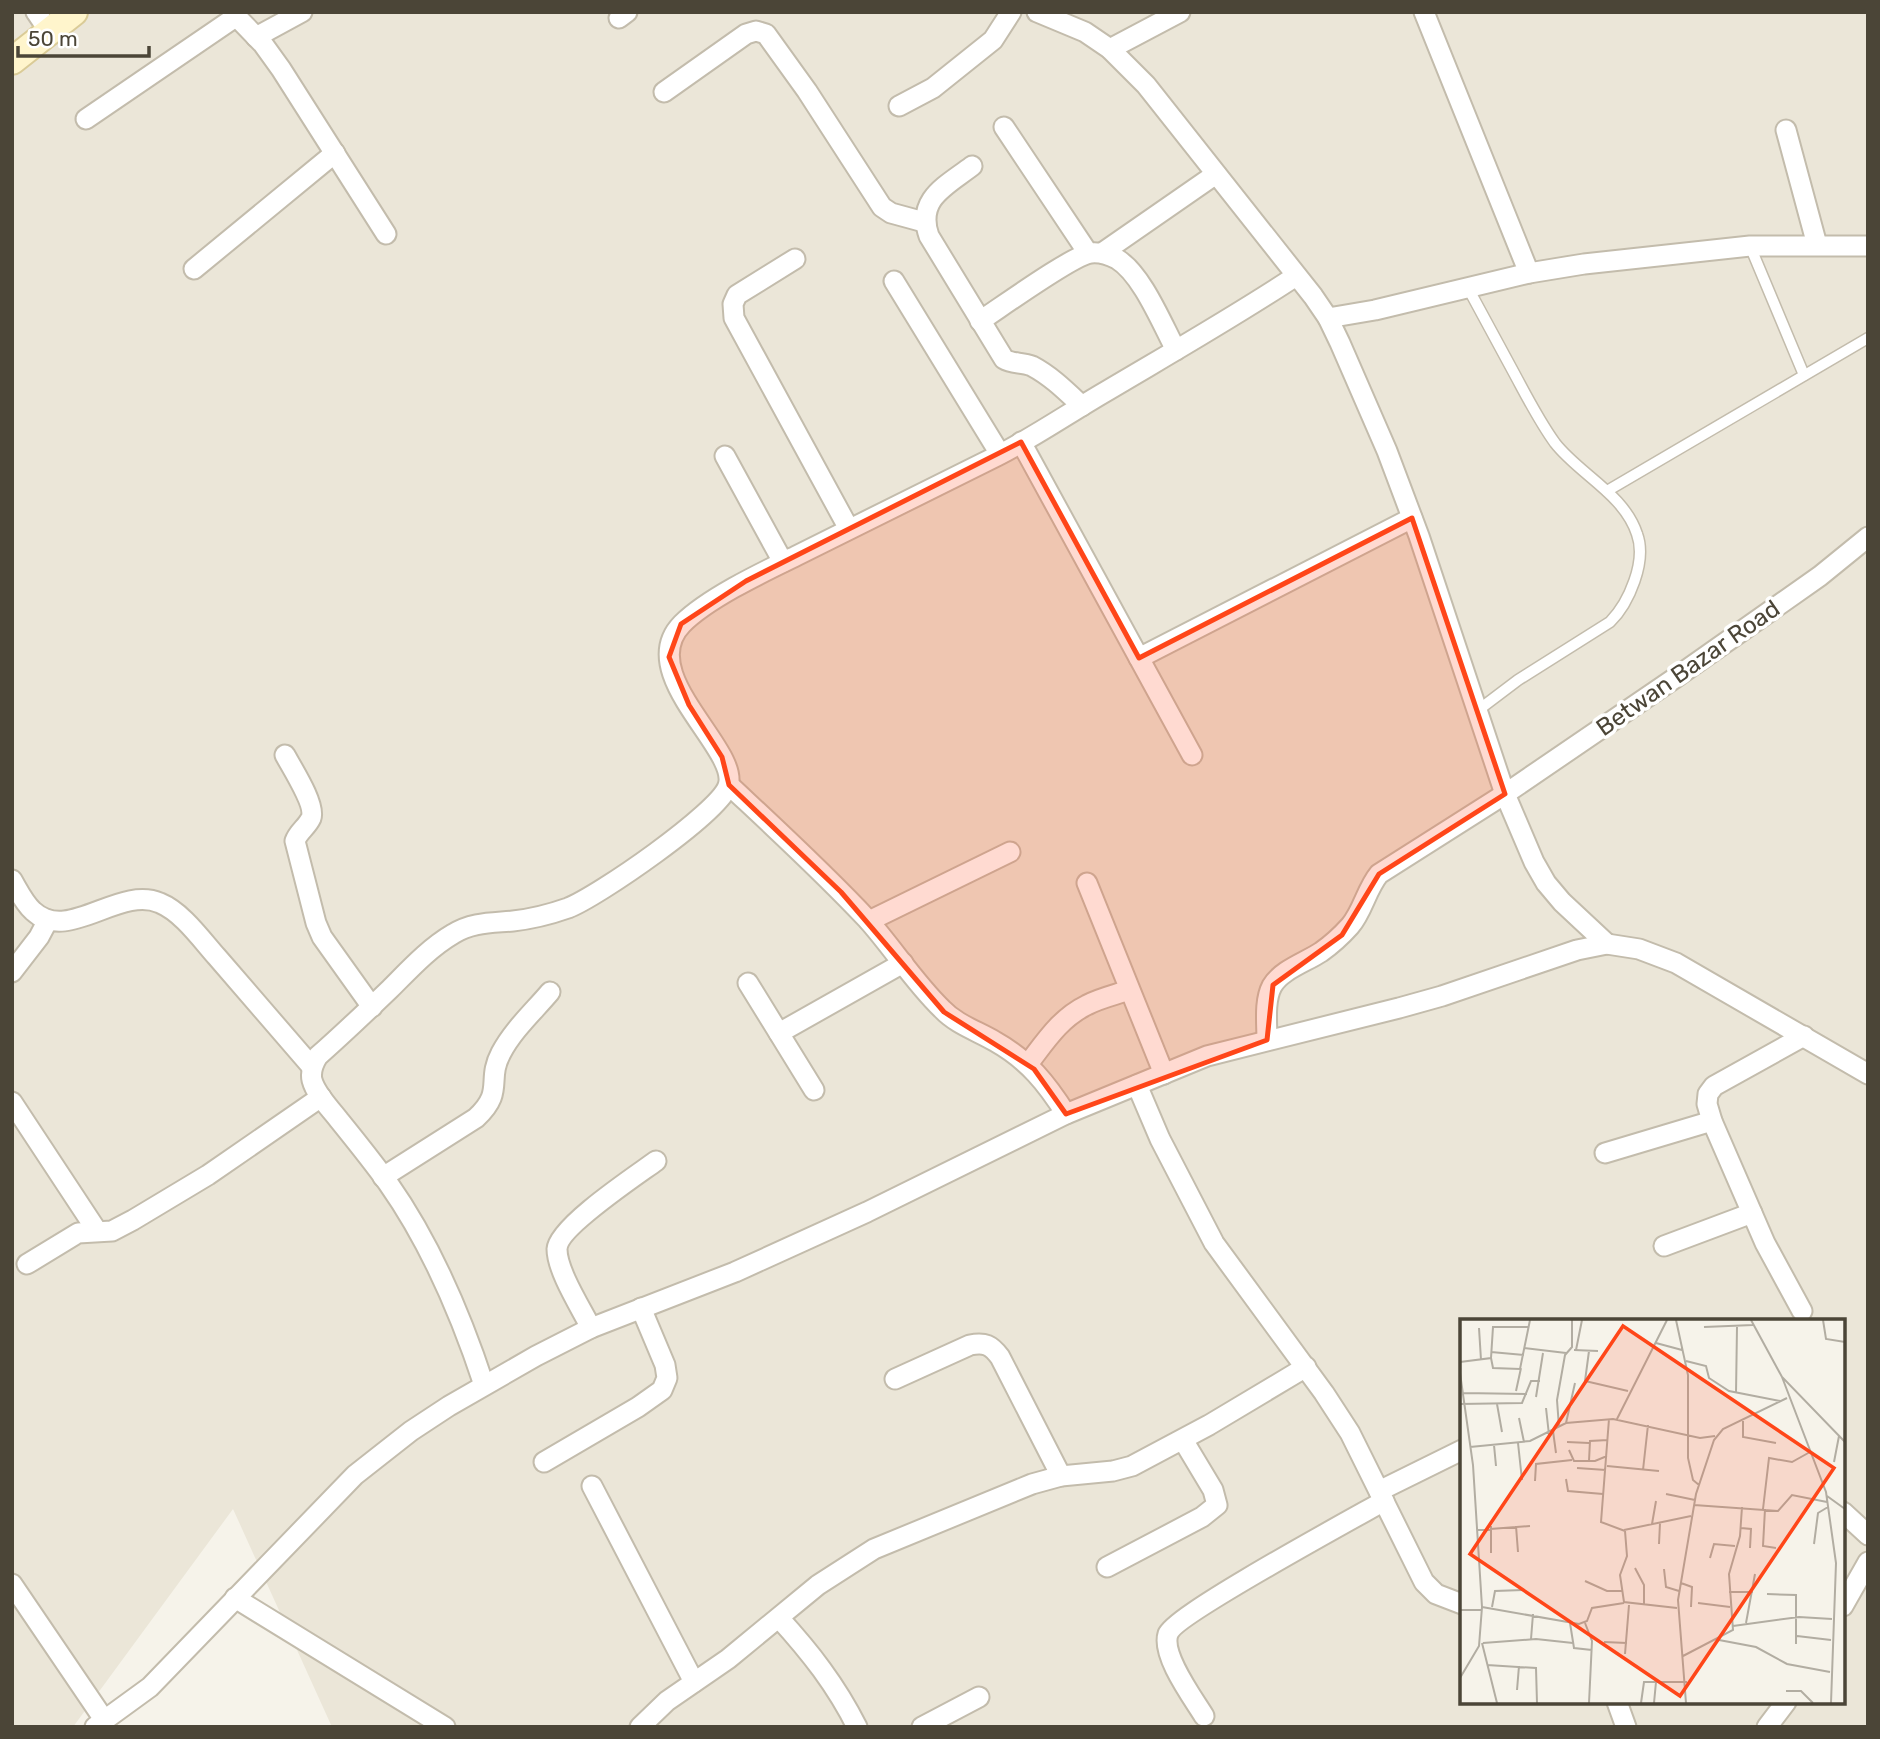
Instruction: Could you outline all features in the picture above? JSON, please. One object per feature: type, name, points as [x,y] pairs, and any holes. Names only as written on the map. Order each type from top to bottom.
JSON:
[{"type":"main road","points":[[12,61],[42,22],[74,12]]},
{"type":"street","points":[[256,37],[302,12]]},
{"type":"street","points":[[899,106],[933,88],[993,40],[1010,12]]},
{"type":"street","points":[[1037,12],[1068,17],[1110,48],[1146,85],[1328,318],[1353,371],[1412,518],[1505,794],[1534,862],[1546,883],[1581,922],[1607,944]]},
{"type":"street","points":[[1110,48],[1180,12]]},
{"type":"street","points":[[1424,12],[1529,273]]},
{"type":"street","points":[[86,119],[234,14],[281,69],[386,234]]},
{"type":"street","points":[[664,92],[746,34],[756,31],[766,34],[807,91],[882,207],[891,213],[924,222]]},
{"type":"street","points":[[1004,127],[1096,253],[1118,260],[1134,276],[1175,350]]},
{"type":"street","points":[[1786,130],[1817,245]]},
{"type":"street","points":[[194,269],[335,153]]},
{"type":"street","points":[[972,166],[931,199],[925,209],[924,222],[929,236],[1004,359],[1009,362],[1023,362],[1041,372],[1082,406]]},
{"type":"street","points":[[980,321],[1096,253],[1216,174]]},
{"type":"street","points":[[1328,318],[1375,310],[1529,273],[1620,260],[1751,246],[1868,246]]},
{"type":"street","points":[[795,259],[737,295],[733,304],[734,318],[849,529]]},
{"type":"street","points":[[1066,1114],[1050,1088],[1028,1064],[944,1012],[869,921],[729,785],[722,757],[676,682],[669,657],[672,639],[681,624],[746,581],[1000,454],[1249,307],[1296,276]]},
{"type":"street","points":[[894,281],[1000,454]]},
{"type":"street","points":[[1021,442],[1192,755]]},
{"type":"street","points":[[725,456],[783,562]]},
{"type":"street","points":[[1139,659],[1412,518]]},
{"type":"street","name":"Betwan Bazar Road","points":[[1267,1040],[1269,996],[1273,985],[1342,935],[1352,924],[1370,885],[1379,874],[1505,794],[1820,576],[1868,537]]},
{"type":"street","points":[[285,755],[312,812],[310,820],[295,841],[316,923],[322,937],[372,1007]]},
{"type":"street","points":[[484,1385],[468,1337],[413,1223],[383,1177],[321,1097],[312,1080],[312,1067],[318,1056],[420,959],[451,934],[470,925],[542,915],[568,908],[589,898],[674,839],[713,804],[729,785]]},
{"type":"street","points":[[869,921],[1010,852]]},
{"type":"street","points":[[12,880],[34,912],[48,920],[64,922],[142,898],[161,903],[177,914],[202,940],[312,1067]]},
{"type":"street","points":[[1087,883],[1164,1074]]},
{"type":"street","points":[[12,972],[39,937],[48,920]]},
{"type":"street","points":[[12,1584],[103,1725],[150,1687],[355,1475],[411,1431],[484,1385],[591,1328],[735,1272],[808,1240],[1066,1114],[1207,1056],[1421,1002],[1577,950],[1607,944],[1639,949],[1676,963],[1868,1074]]},
{"type":"street","points":[[779,1033],[903,963]]},
{"type":"street","points":[[748,983],[814,1090]]},
{"type":"street","points":[[1028,1064],[1056,1028],[1071,1014],[1088,1004],[1129,990]]},
{"type":"street","points":[[383,1177],[476,1118],[488,1107],[493,1096],[499,1055],[550,992]]},
{"type":"street","points":[[1802,1311],[1765,1243],[1707,1104],[1708,1094],[1714,1086],[1804,1037]]},
{"type":"street","points":[[1137,1085],[1166,1151],[1214,1243],[1306,1367],[1349,1433],[1424,1582],[1436,1594],[1460,1603]]},
{"type":"street","points":[[27,1264],[78,1233],[112,1231],[133,1220],[208,1175],[321,1097]]},
{"type":"street","points":[[12,1102],[97,1231]]},
{"type":"street","points":[[1605,1153],[1712,1121]]},
{"type":"street","points":[[591,1328],[561,1266],[557,1248],[560,1238],[615,1190],[656,1161]]},
{"type":"street","points":[[1664,1246],[1752,1213]]},
{"type":"street","points":[[544,1462],[662,1390],[667,1378],[665,1365],[641,1308]]},
{"type":"street","points":[[895,1379],[970,1345],[982,1343],[993,1347],[1061,1476]]},
{"type":"street","points":[[639,1727],[667,1701],[728,1659],[829,1577],[874,1549],[1032,1484],[1061,1476],[1113,1472],[1132,1466],[1183,1440],[1306,1367]]},
{"type":"street","points":[[1107,1567],[1202,1517],[1217,1505],[1213,1490],[1183,1440]]},
{"type":"street","points":[[1204,1716],[1171,1658],[1167,1644],[1169,1633],[1177,1623],[1382,1496],[1460,1451]]},
{"type":"street","points":[[592,1486],[694,1682]]},
{"type":"street","points":[[1845,1514],[1868,1535]]},
{"type":"street","points":[[1845,1602],[1868,1562]]},
{"type":"street","points":[[235,1598],[445,1727]]},
{"type":"street","points":[[779,1618],[818,1661],[842,1697],[857,1727]]},
{"type":"street","points":[[922,1727],[979,1697]]},
{"type":"street","points":[[1618,1704],[1626,1727]]},
{"type":"street","points":[[1767,1727],[1784,1704]]},
{"type":"lane","points":[[1751,246],[1804,375]]},
{"type":"lane","points":[[1468,288],[1541,423],[1570,460],[1607,491],[1637,531],[1640,544],[1640,556],[1629,597],[1620,612],[1610,622],[1518,680],[1477,711]]},
{"type":"lane","points":[[1607,491],[1868,338]]},
{"type":"highlighted area","points":[[1021,442],[1139,658],[1412,518],[1505,794],[1379,874],[1342,935],[1273,985],[1267,1040],[1066,1114],[1034,1069],[944,1012],[841,892],[729,785],[722,757],[689,705],[669,657],[681,624],[746,581]]},
{"type":"shaded area","points":[[12,12],[1868,12],[1868,1727],[332,1727],[233,1509],[73,1727],[12,1727]]}]
